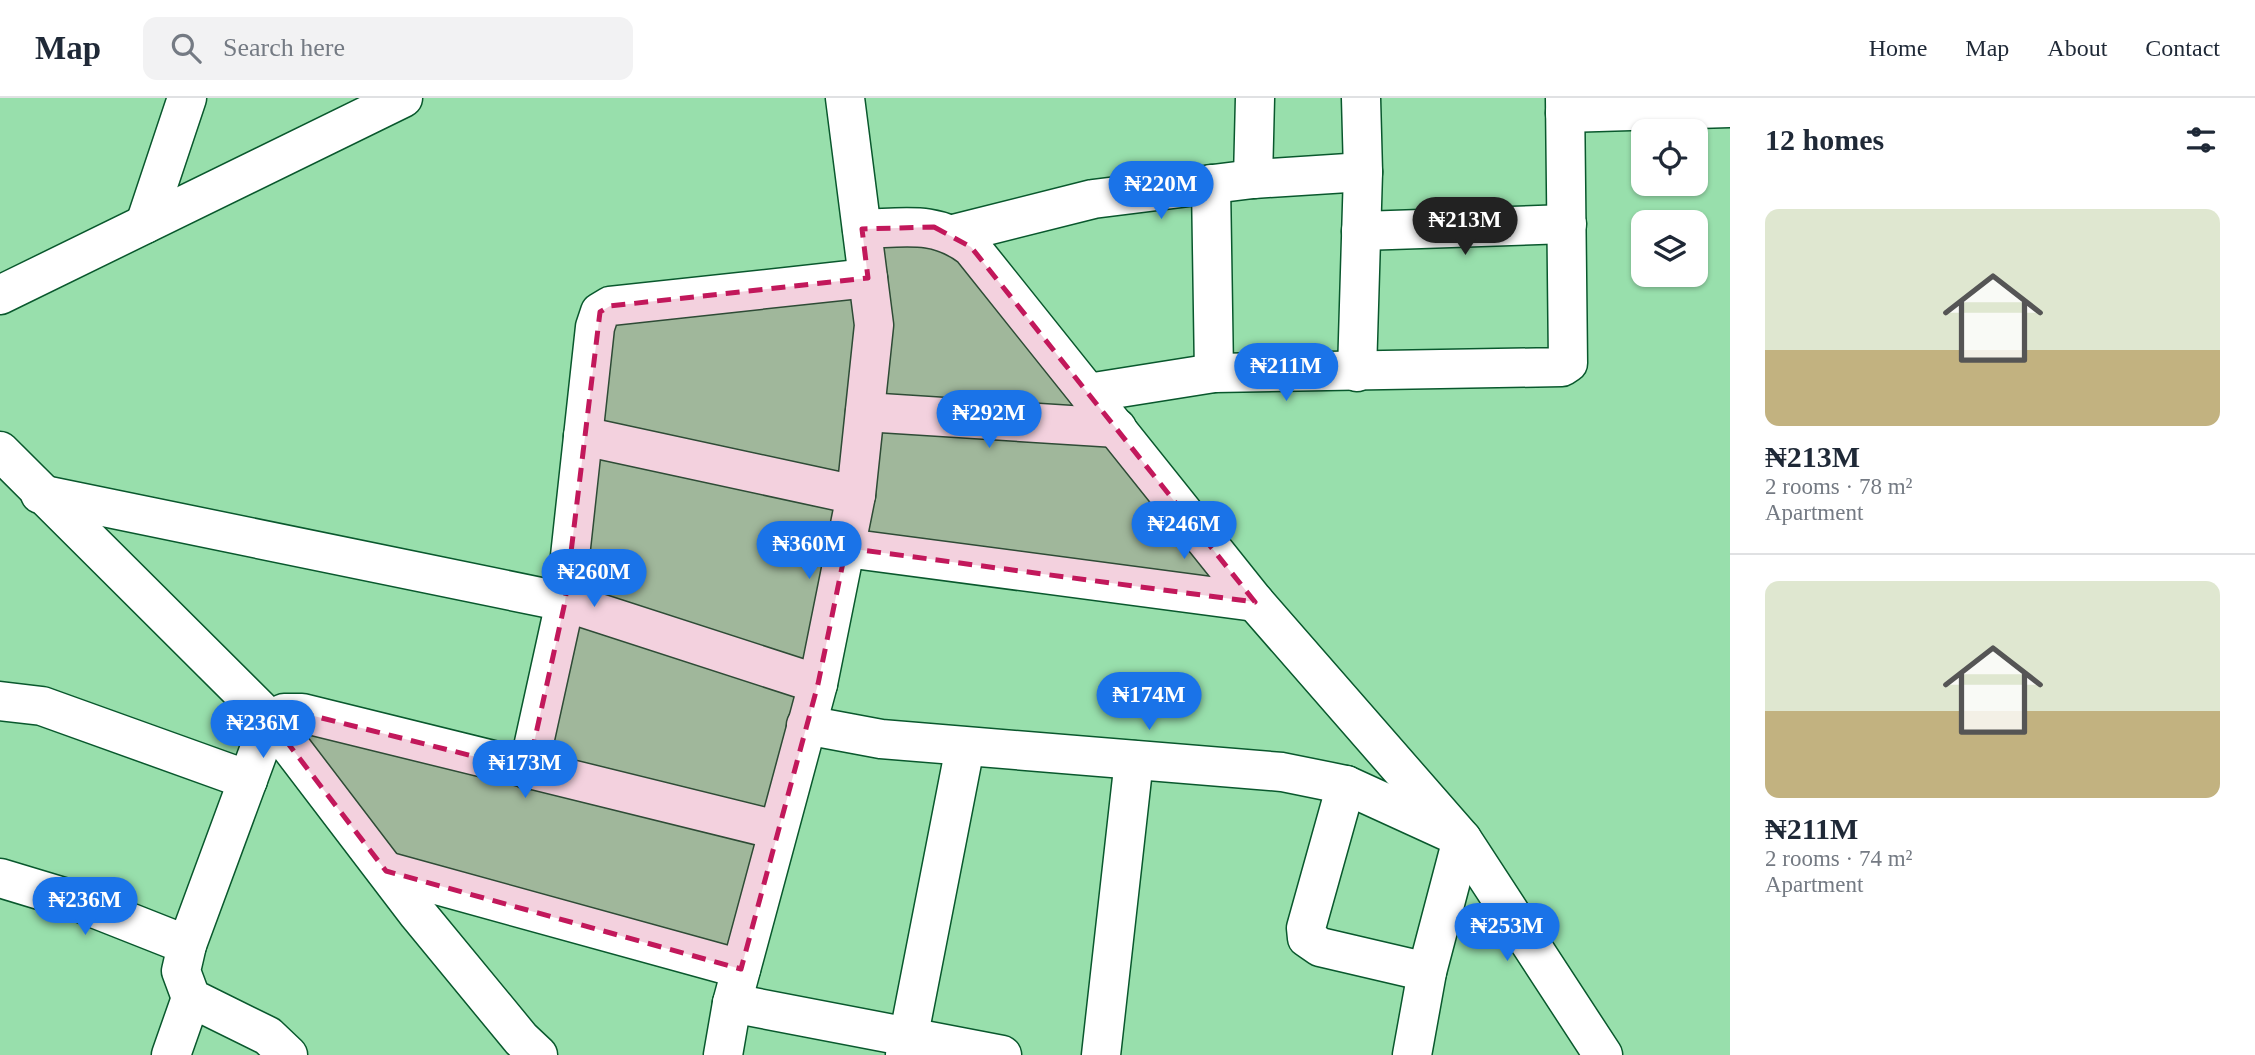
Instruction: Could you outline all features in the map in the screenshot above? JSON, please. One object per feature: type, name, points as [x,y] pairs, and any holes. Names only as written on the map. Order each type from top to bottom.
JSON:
[{"type":"street","points":[[145,224],[187,98]]},
{"type":"street","points":[[0,295],[403,98]]},
{"type":"street","points":[[723,1055],[737,986],[818,684],[856,495],[874,325],[845,98]]},
{"type":"street","points":[[1252,179],[1255,98]]},
{"type":"street","points":[[1357,372],[1363,172],[1361,98]]},
{"type":"street","points":[[1088,393],[1214,373],[1562,367],[1568,363],[1565,106],[1730,108]]},
{"type":"street","points":[[954,234],[1093,199],[1252,179],[1363,172]]},
{"type":"street","points":[[1211,184],[1214,373]]},
{"type":"street","points":[[1361,232],[1567,224]]},
{"type":"street","points":[[862,229],[934,227],[954,234],[971,247],[1255,602],[1462,839],[1602,1055]]},
{"type":"street","points":[[528,770],[565,601],[595,327],[600,312],[610,306],[869,278]]},
{"type":"street","points":[[865,412],[1117,428]]},
{"type":"street","points":[[583,436],[856,495]]},
{"type":"street","points":[[0,451],[40,494],[270,720],[386,871],[521,1039],[538,1055]]},
{"type":"street","points":[[40,494],[565,601],[818,684]]},
{"type":"street","points":[[846,548],[1255,602]]},
{"type":"street","points":[[0,701],[42,706],[248,780]]},
{"type":"street","points":[[273,1049],[191,998],[181,971],[187,945],[270,720],[284,713],[302,713],[777,830]]},
{"type":"street","points":[[806,725],[881,739],[1282,772],[1346,785],[1462,839]]},
{"type":"street","points":[[907,1046],[965,747]]},
{"type":"street","points":[[1101,1055],[1134,760]]},
{"type":"street","points":[[1346,785],[1306,928],[1307,938],[1320,947],[1427,972]]},
{"type":"street","points":[[1412,1055],[1427,972],[1462,839]]},
{"type":"street","points":[[386,871],[737,986],[907,1046],[1002,1055]]},
{"type":"street","points":[[0,878],[74,900],[187,945]]},
{"type":"street","points":[[171,1055],[191,998]]},
{"type":"highlighted area","points":[[934,227],[971,247],[1255,602],[846,548],[818,684],[741,969],[386,871],[270,720],[302,713],[528,770],[565,602],[600,312],[610,306],[868,278],[862,229]]}]
